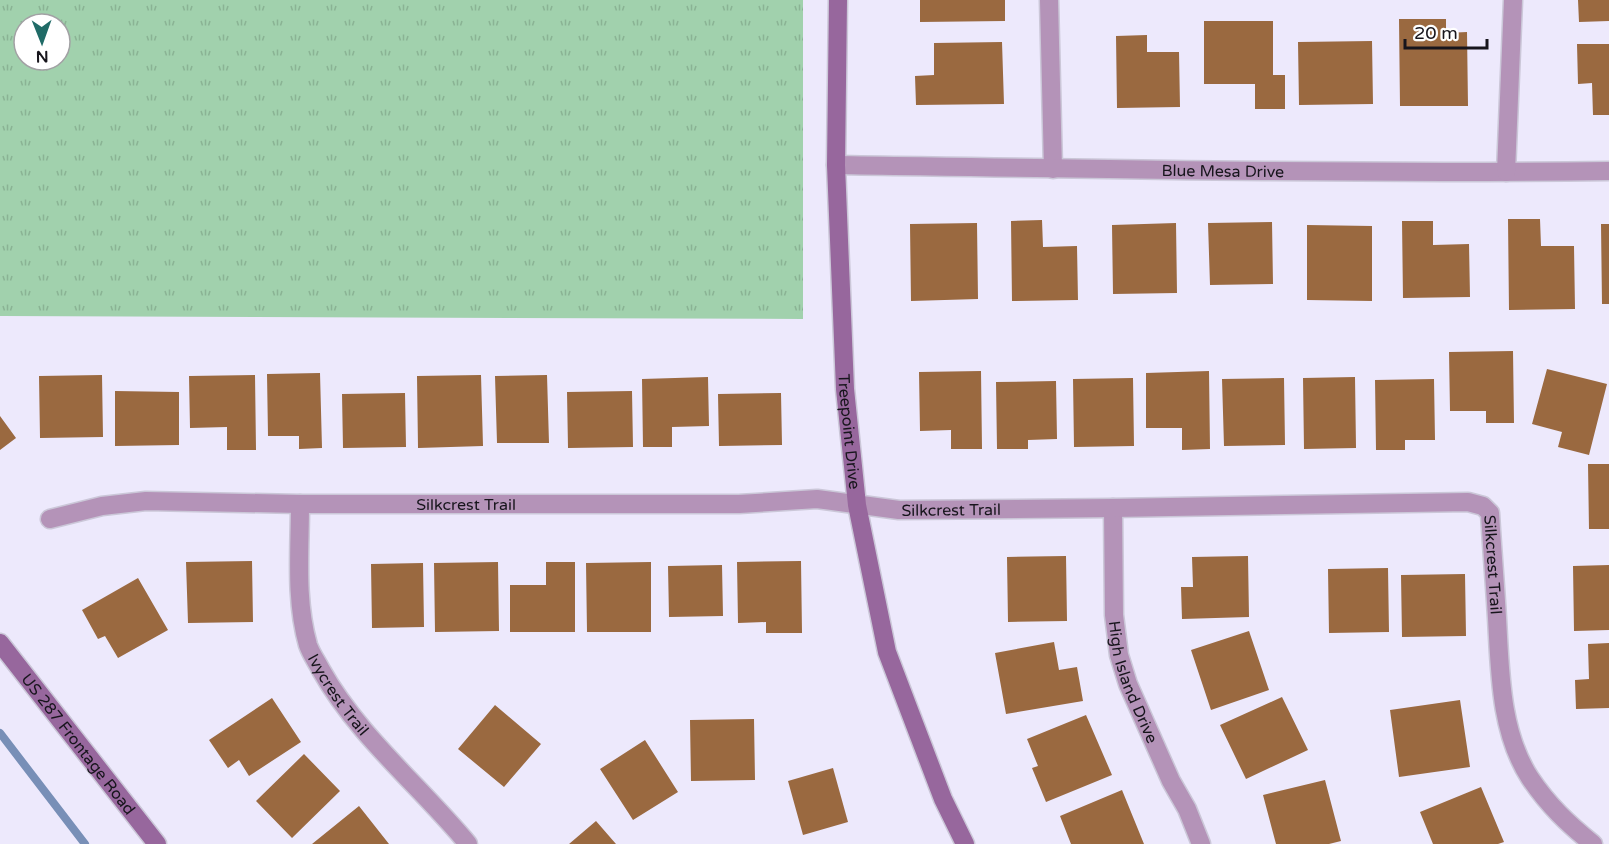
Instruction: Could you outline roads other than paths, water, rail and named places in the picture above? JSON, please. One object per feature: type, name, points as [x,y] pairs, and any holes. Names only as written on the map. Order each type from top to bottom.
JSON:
[{"type":"street","name":"Treepoint Drive","points":[[838,0],[836,165],[845,389],[856,505],[887,652],[944,799],[965,844]]},
{"type":"street","points":[[1049,0],[1053,169]]},
{"type":"street","points":[[1506,172],[1513,0]]},
{"type":"street","name":"Blue Mesa Drive","points":[[836,165],[1053,169],[1609,171]]},
{"type":"street","name":"Silkcrest Trail","points":[[50,519],[102,506],[146,501],[300,504],[739,504],[817,499],[899,510],[1468,502],[1483,506],[1490,513],[1499,651],[1506,716],[1517,751],[1530,777],[1563,820],[1593,844]]},
{"type":"street","name":"Ivycrest Trail","points":[[300,504],[300,601],[309,647],[332,690],[373,741],[441,812],[468,844]]},
{"type":"street","name":"High Island Drive","points":[[1113,508],[1114,615],[1119,656],[1128,684],[1201,844]]},
{"type":"street","name":"US 287 Frontage Road","points":[[0,643],[158,844]]},
{"type":"waterway","points":[[0,733],[85,844]]}]
